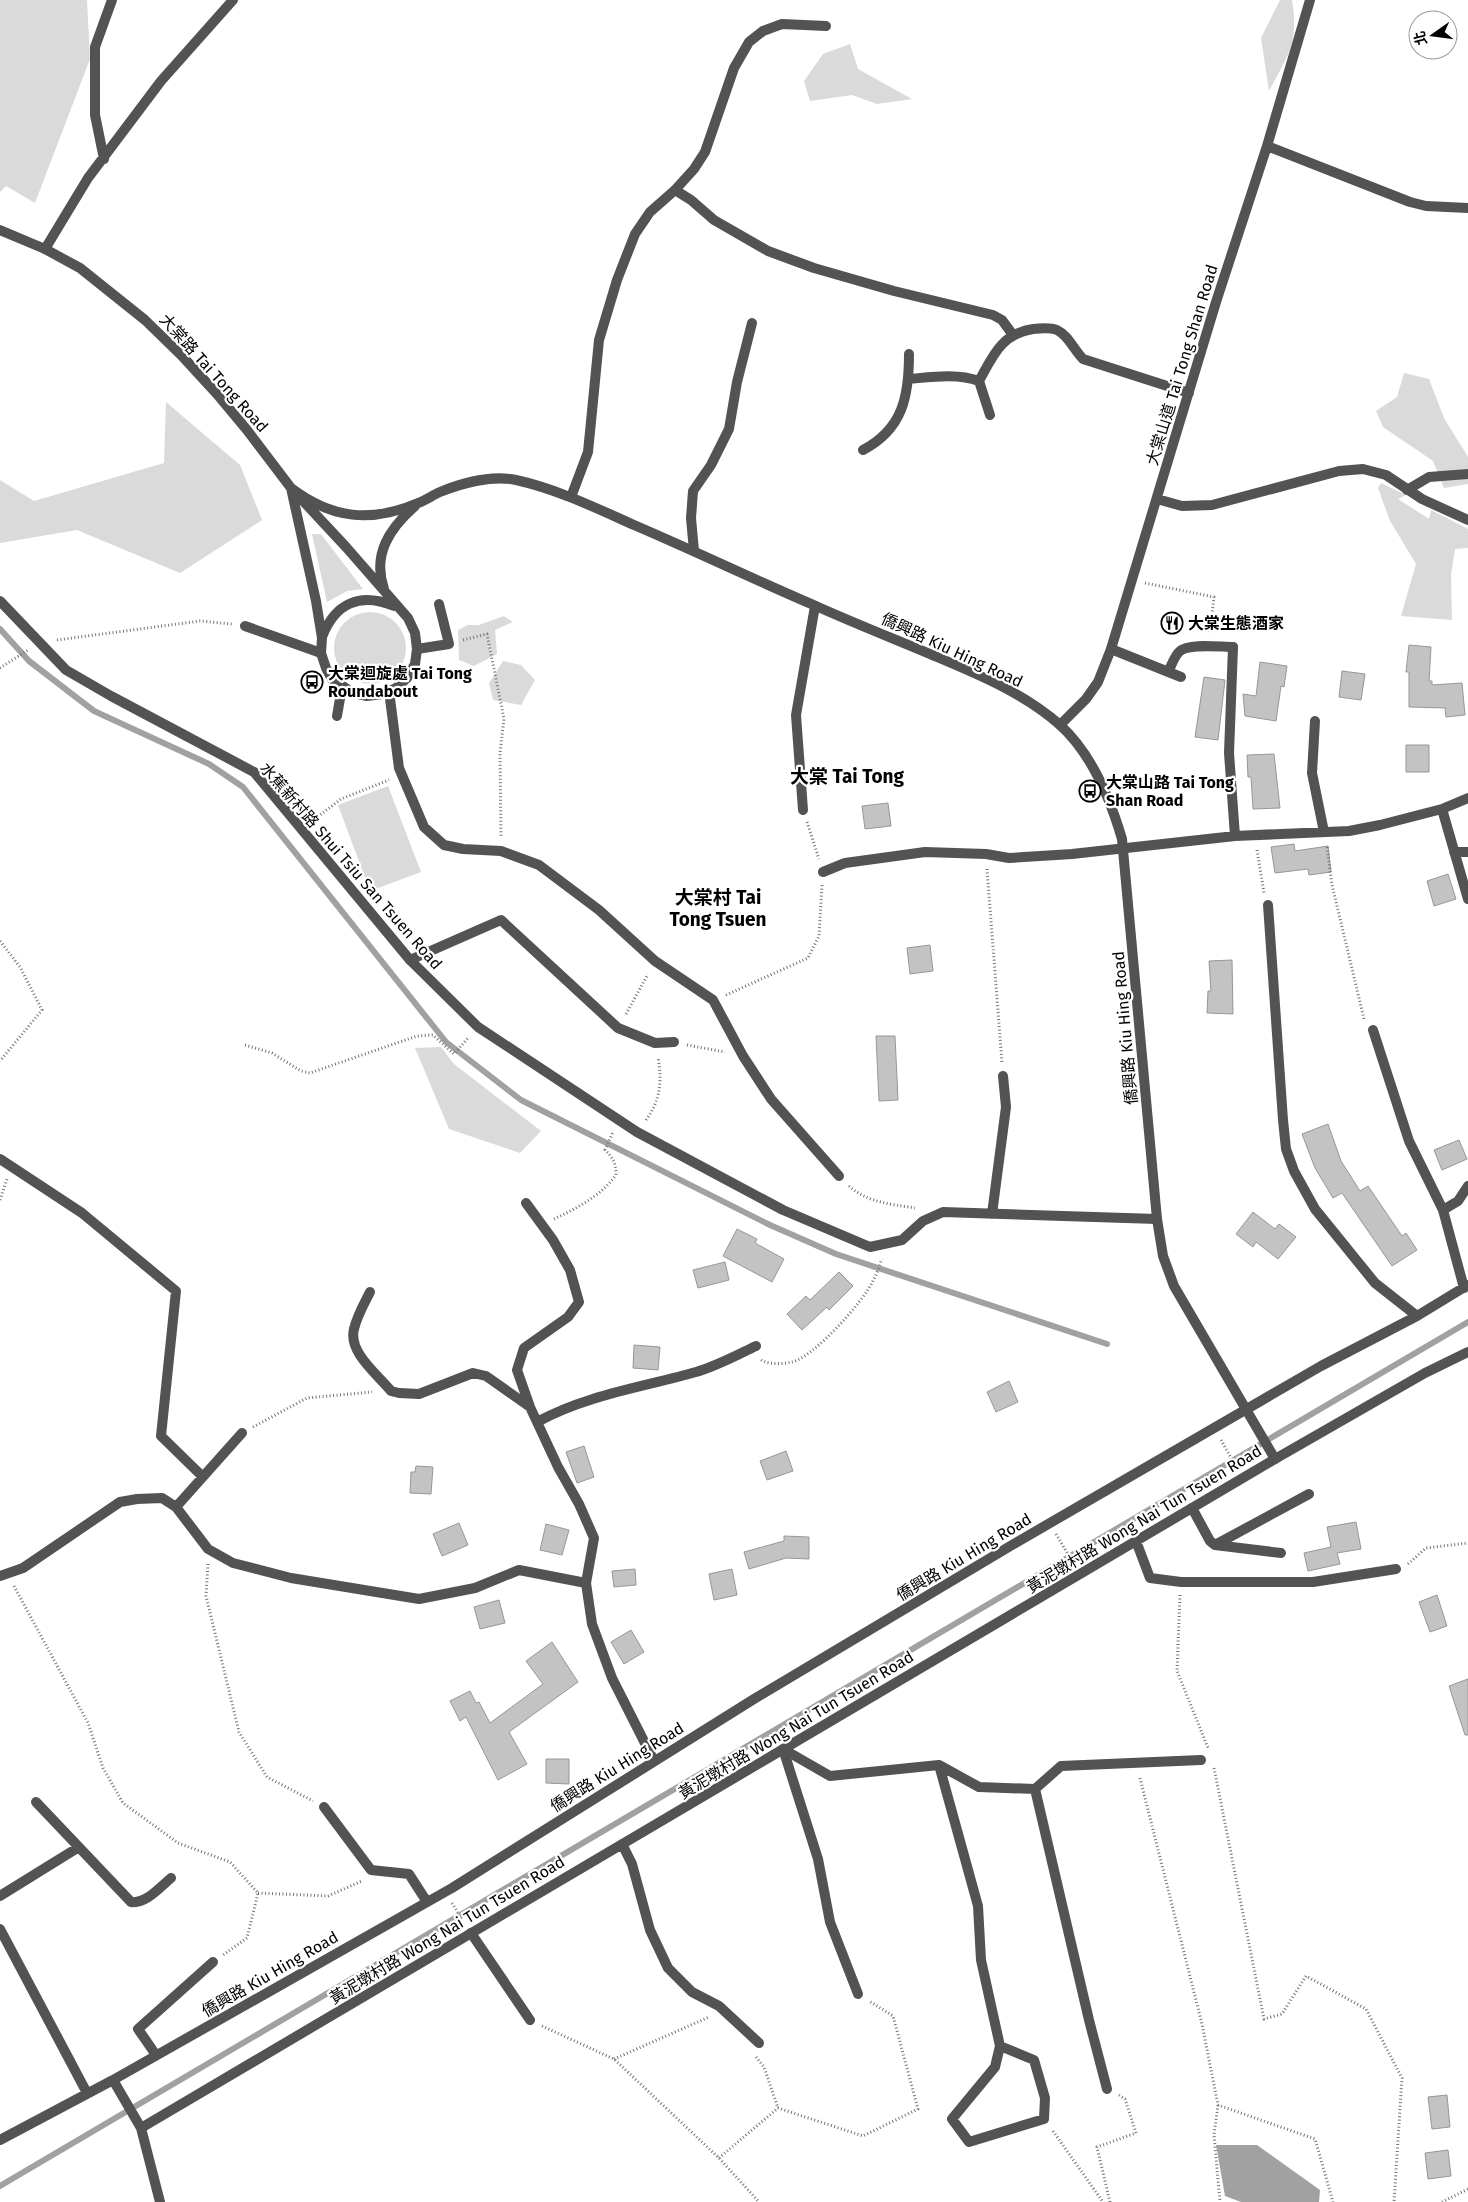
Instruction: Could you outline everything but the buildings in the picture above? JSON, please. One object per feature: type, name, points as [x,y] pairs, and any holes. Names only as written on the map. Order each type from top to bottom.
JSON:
[{"type":"street","points":[[104,159],[96,115],[95,47],[112,0]]},
{"type":"street","points":[[46,248],[88,178],[162,81],[233,0]]},
{"type":"street","name":"大棠山道 Tai Tong Shan Road","points":[[1060,725],[1086,698],[1098,682],[1111,649],[1267,146],[1310,0]]},
{"type":"street","points":[[571,497],[588,452],[599,340],[617,280],[635,234],[650,212],[675,190],[694,169],[705,152],[734,68],[749,42],[763,30],[782,24],[826,26]]},
{"type":"street","points":[[1267,146],[1410,202],[1426,206],[1468,208]]},
{"type":"street","points":[[675,190],[691,200],[714,220],[768,251],[814,268],[894,291],[993,315],[1002,320],[1014,335]]},
{"type":"street","name":"大棠路 Tai Tong Road","points":[[0,230],[46,248],[80,268],[152,326],[216,394],[247,430],[291,488],[408,618],[415,633],[418,648],[414,664],[407,678],[396,688],[382,694],[368,696],[352,693],[332,679],[326,668],[321,653],[322,638],[309,563],[291,488]]},
{"type":"street","points":[[694,551],[691,518],[693,491],[711,465],[728,429],[737,382],[752,323]]},
{"type":"street","points":[[979,381],[999,346],[1014,335],[1026,330],[1045,328],[1057,330],[1068,339],[1074,351],[1083,359],[1189,393]]},
{"type":"street","points":[[863,450],[878,442],[898,419],[903,407],[909,379],[909,354]]},
{"type":"street","points":[[909,379],[942,377],[969,378],[979,381],[990,415]]},
{"type":"street","points":[[1157,499],[1182,506],[1212,505],[1339,471],[1363,469],[1386,475],[1422,499],[1468,520]]},
{"type":"street","points":[[1407,490],[1429,477],[1468,474]]},
{"type":"street","name":"僑興路 Kiu Hing Road","points":[[291,488],[322,508],[349,514],[378,514],[420,502],[439,492],[462,484],[488,479],[514,479],[571,497],[815,606],[1001,686],[1030,703],[1060,725],[1076,743],[1103,786],[1115,813],[1123,848],[1157,1219],[1163,1256],[1174,1286],[1275,1459]]},
{"type":"street","points":[[386,594],[381,580],[380,569],[386,540],[400,519],[420,502]]},
{"type":"street","name":"大棠路 Tai Tong Road","points":[[322,638],[328,623],[338,611],[351,603],[366,599],[383,601],[398,607]]},
{"type":"street","name":"水蕉新村路 Shui Tsiu San Tsuen Road","points":[[0,601],[36,645],[66,670],[254,772],[410,960],[478,1027],[637,1132],[783,1210],[870,1247],[902,1240],[923,1221],[943,1212],[1157,1219]]},
{"type":"street","points":[[418,648],[449,644],[439,604]]},
{"type":"street","points":[[803,810],[796,715],[815,606]]},
{"type":"street","points":[[245,626],[321,653]]},
{"type":"street","points":[[1168,672],[1176,655],[1183,648],[1232,647],[1229,753],[1236,836]]},
{"type":"street","points":[[1111,649],[1181,677]]},
{"type":"street","points":[[337,716],[342,687]]},
{"type":"street","points":[[389,691],[398,768],[424,827],[444,845],[463,849],[501,851],[539,865],[599,910],[655,961],[712,1000],[743,1056],[772,1099],[839,1176]]},
{"type":"street","points":[[1315,721],[1312,773],[1324,832]]},
{"type":"street","points":[[823,872],[845,863],[925,852],[986,854],[1009,858],[1072,854],[1255,834],[1349,831],[1442,809],[1468,798]]},
{"type":"street","points":[[1442,809],[1468,899]]},
{"type":"street","points":[[1454,852],[1468,852]]},
{"type":"street","points":[[1268,905],[1286,1149],[1294,1171],[1315,1209],[1375,1283],[1417,1316]]},
{"type":"street","points":[[410,960],[501,920],[618,1028],[655,1043],[674,1042]]},
{"type":"street","points":[[1373,1030],[1408,1141],[1443,1210],[1466,1286]]},
{"type":"street","points":[[992,1214],[1006,1107],[1003,1076]]},
{"type":"street","points":[[0,1159],[82,1213],[176,1291],[161,1436],[202,1476]]},
{"type":"street","points":[[1443,1210],[1458,1201],[1468,1186]]},
{"type":"street","points":[[526,1203],[570,1270],[579,1302],[568,1317],[524,1348],[518,1370],[530,1408],[558,1467],[579,1504],[594,1538],[586,1583],[592,1624],[612,1678],[654,1761]]},
{"type":"street","name":"僑興路 Kiu Hing Road","points":[[0,2140],[114,2080],[427,1902],[654,1761],[1012,1544],[1246,1411],[1320,1366],[1417,1316],[1466,1286]]},
{"type":"street","points":[[370,1292],[354,1327],[355,1349],[391,1391],[418,1394],[473,1373],[486,1376],[530,1408]]},
{"type":"street","points":[[537,1422],[557,1411],[582,1402],[698,1372],[756,1346]]},
{"type":"street","name":"黃泥墩村路 Wong Nai Tun Tsuen Road","points":[[141,2128],[1275,1459],[1425,1373],[1468,1352]]},
{"type":"street","points":[[176,1507],[242,1433]]},
{"type":"street","points":[[1215,1545],[1309,1494]]},
{"type":"street","points":[[4,1575],[23,1568],[120,1502],[162,1498],[176,1507],[208,1549],[233,1563],[291,1578],[419,1599],[475,1588],[519,1570],[586,1583]]},
{"type":"street","points":[[1192,1508],[1210,1541],[1215,1545],[1281,1553]]},
{"type":"street","points":[[1136,1541],[1150,1578],[1180,1582],[1314,1582],[1396,1569]]},
{"type":"street","points":[[783,1749],[830,1776],[938,1765],[979,1788],[1035,1790],[1061,1766],[1201,1760]]},
{"type":"street","points":[[783,1749],[818,1859],[830,1922],[858,1994]]},
{"type":"street","points":[[938,1765],[978,1906],[981,1960],[1000,2046],[995,2067],[952,2119],[969,2142],[1044,2119],[1045,2098],[1034,2060],[1000,2046]]},
{"type":"street","points":[[1035,1790],[1107,2089]]},
{"type":"street","points":[[36,1802],[131,1902],[139,1903],[146,1899],[170,1878]]},
{"type":"street","points":[[324,1807],[371,1870],[409,1874],[427,1902]]},
{"type":"street","points":[[622,1844],[632,1864],[650,1930],[668,1968],[692,1992],[719,2006],[759,2043]]},
{"type":"street","points":[[0,1896],[79,1847]]},
{"type":"street","points":[[0,1929],[87,2094]]},
{"type":"street","points":[[471,1933],[530,2020]]},
{"type":"street","points":[[156,2055],[138,2029],[213,1962]]},
{"type":"street","points":[[114,2080],[141,2128],[160,2202]]},
{"type":"path","points":[[1133,580],[1214,597],[1208,647]]},
{"type":"path","points":[[0,668],[36,645],[200,621],[245,626]]},
{"type":"path","points":[[449,644],[487,634],[504,719],[500,753],[501,851]]},
{"type":"path","points":[[301,829],[341,799],[401,775]]},
{"type":"path","points":[[712,1000],[808,958],[819,936],[823,872],[803,810]]},
{"type":"path","points":[[1324,832],[1332,884],[1364,1019],[1373,1030]]},
{"type":"path","points":[[1255,834],[1261,880],[1268,905]]},
{"type":"path","points":[[986,854],[1003,1076]]},
{"type":"path","points":[[0,941],[20,967],[42,1010],[0,1061]]},
{"type":"path","points":[[618,1028],[655,961]]},
{"type":"path","points":[[245,1045],[272,1053],[301,1071],[310,1073],[427,1034],[433,1035],[454,1054],[468,1038]]},
{"type":"path","points":[[674,1042],[743,1056]]},
{"type":"path","points":[[637,1132],[657,1104],[660,1073],[655,1043]]},
{"type":"path","points":[[542,1226],[582,1205],[602,1191],[613,1179],[616,1175],[616,1165],[612,1157],[605,1150]]},
{"type":"path","points":[[0,1200],[12,1167]]},
{"type":"path","points":[[839,1176],[856,1192],[877,1202],[943,1212]]},
{"type":"path","points":[[746,1351],[768,1364],[793,1362],[814,1349],[852,1311],[873,1282],[882,1257]]},
{"type":"path","points":[[242,1433],[307,1398],[391,1391]]},
{"type":"path","points":[[1221,1439],[1238,1470]]},
{"type":"path","points":[[1054,1530],[1073,1563]]},
{"type":"path","points":[[1396,1569],[1411,1563],[1426,1548],[1468,1543]]},
{"type":"path","points":[[208,1549],[206,1596],[239,1732],[267,1777],[324,1807]]},
{"type":"path","points":[[4,1575],[88,1723],[103,1768],[123,1803],[178,1844],[230,1862],[258,1893],[328,1896],[364,1880]]},
{"type":"path","points":[[1180,1582],[1177,1671],[1208,1750]]},
{"type":"path","points":[[1212,1758],[1264,2020],[1282,2014],[1306,1976],[1366,2009],[1402,2078],[1394,2202]]},
{"type":"path","points":[[1137,1762],[1202,2024],[1218,2104],[1214,2135],[1220,2202]]},
{"type":"path","points":[[213,1962],[247,1938],[258,1893]]},
{"type":"path","points":[[454,1906],[464,1922]]},
{"type":"path","points":[[720,2158],[778,2108],[863,2136],[918,2109],[893,2016],[858,1994]]},
{"type":"path","points":[[614,2059],[710,2016]]},
{"type":"path","points":[[530,2020],[614,2059],[720,2158],[759,2202]]},
{"type":"path","points":[[1107,2089],[1125,2099],[1136,2133],[1097,2148],[1110,2202]]},
{"type":"path","points":[[1218,2104],[1314,2139],[1333,2202]]},
{"type":"path","points":[[1044,2119],[1103,2202]]},
{"type":"path","points":[[1442,2202],[1468,2189]]},
{"type":"shaded area","points":[[0,0],[87,0],[90,59],[35,203],[6,186],[0,192]]},
{"type":"shaded area","points":[[1280,0],[1292,0],[1294,15],[1293,38],[1286,58],[1269,91],[1261,38]]},
{"type":"shaded area","points":[[850,44],[858,69],[912,99],[877,104],[852,95],[810,101],[804,81],[823,54]]},
{"type":"shaded area","points":[[1404,373],[1429,379],[1444,418],[1468,457],[1468,484],[1444,488],[1433,461],[1383,427],[1376,411],[1397,397]]},
{"type":"shaded area","points":[[166,402],[240,465],[262,520],[180,573],[77,530],[0,543],[0,480],[34,501],[164,463]]},
{"type":"shaded area","points":[[1381,483],[1406,495],[1398,499],[1429,519],[1431,510],[1468,529],[1468,548],[1455,549],[1451,575],[1452,620],[1401,616],[1416,564],[1390,521],[1378,488]]},
{"type":"shaded area","points":[[312,534],[321,534],[363,589],[347,591],[327,602]]},
{"type":"shaded area","points":[[370,612],[390,618],[400,628],[406,648],[400,668],[390,678],[370,684],[350,678],[340,668],[334,648],[340,628],[350,618]]},
{"type":"shaded area","points":[[504,616],[513,622],[495,630],[497,654],[474,666],[459,660],[458,630],[468,625],[479,625]]},
{"type":"shaded area","points":[[503,661],[521,665],[535,680],[521,705],[493,700],[489,683]]},
{"type":"shaded area","points":[[388,786],[421,872],[370,891],[338,805]]},
{"type":"shaded area","points":[[441,1047],[454,1064],[541,1131],[520,1153],[449,1129],[415,1048]]},
{"type":"shaded area","points":[[1216,2145],[1257,2145],[1320,2190],[1319,2202],[1241,2202],[1225,2196]]},
{"type":"waterway","points":[[0,629],[29,661],[94,711],[209,764],[243,787],[446,1042],[521,1100],[770,1225],[836,1254],[1107,1344]]},
{"type":"waterway","points":[[0,2186],[1468,1322]]},
{"type":"place","name":"大棠生態酒家","points":[[1172,623]]},
{"type":"place","name":"大棠迴旋處 Tai Tong Roundabout","points":[[312,682]]},
{"type":"place","name":"大棠山路 Tai Tong Shan Road","points":[[1090,791]]},
{"type":"district","name":"大棠 Tai Tong","points":[[847,776]]},
{"type":"district","name":"大棠村 Tai Tong Tsuen","points":[[718,908]]}]
